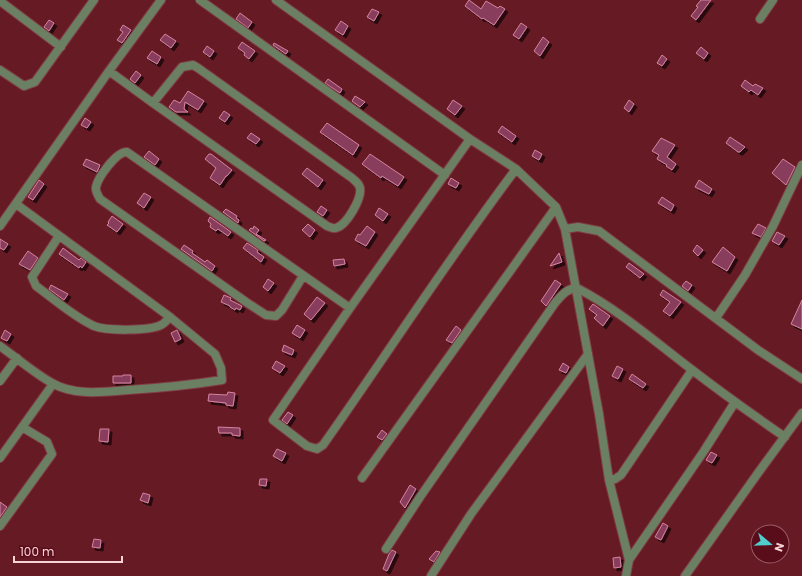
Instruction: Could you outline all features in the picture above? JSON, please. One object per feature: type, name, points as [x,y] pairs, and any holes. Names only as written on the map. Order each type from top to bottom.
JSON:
[{"type":"street","points":[[0,70],[24,86],[35,82],[93,0]]},
{"type":"street","points":[[0,226],[161,0]]},
{"type":"street","points":[[200,0],[445,175]]},
{"type":"street","points":[[276,0],[470,139],[516,170],[556,207],[565,229],[609,480],[629,560]]},
{"type":"street","points":[[760,19],[773,0]]},
{"type":"street","points":[[0,1],[61,47]]},
{"type":"street","points":[[109,71],[327,226],[332,228],[340,226],[347,219],[358,202],[360,188],[358,183],[352,178],[193,65],[182,67],[153,102]]},
{"type":"street","points":[[470,139],[350,308],[273,420],[306,446],[312,449],[317,449],[323,445],[471,230],[516,170]]},
{"type":"street","points":[[303,276],[282,310],[276,316],[266,315],[100,199],[96,187],[100,178],[118,155],[123,152],[127,152],[350,308]]},
{"type":"street","points":[[716,318],[745,275],[773,226],[802,165]]},
{"type":"street","points":[[0,346],[53,384],[67,388],[98,392],[168,388],[222,380],[221,368],[215,354],[170,317],[16,204]]},
{"type":"street","points":[[362,478],[556,207]]},
{"type":"street","points":[[565,229],[578,227],[599,231],[758,350],[802,380]]},
{"type":"street","points":[[59,236],[32,277],[36,286],[86,322],[102,329],[132,330],[154,327],[161,325],[170,317]]},
{"type":"street","points":[[386,550],[420,497],[555,303],[567,291],[576,288],[621,314],[692,370],[785,437]]},
{"type":"street","points":[[431,576],[471,514],[588,354]]},
{"type":"street","points":[[0,381],[17,358]]},
{"type":"street","points":[[609,480],[615,479],[621,475],[692,370]]},
{"type":"street","points":[[0,458],[53,384]]},
{"type":"street","points":[[626,576],[629,560],[704,451],[735,402]]},
{"type":"street","points":[[685,576],[802,413]]},
{"type":"street","points":[[0,526],[52,454],[47,442],[22,427]]},
{"type":"building","points":[[469,0],[481,9],[486,1],[498,8],[500,6],[505,9],[494,25],[483,18],[482,19],[465,6]]},
{"type":"building","points":[[701,0],[711,0],[696,20],[691,16]]},
{"type":"building","points":[[372,9],[379,12],[374,21],[367,17]]},
{"type":"building","points":[[240,13],[252,22],[248,28],[236,19]]},
{"type":"building","points":[[49,20],[54,23],[49,31],[44,27]]},
{"type":"building","points":[[341,21],[348,26],[343,35],[335,30]]},
{"type":"building","points":[[521,23],[527,27],[519,39],[513,35]]},
{"type":"building","points":[[123,25],[131,30],[122,43],[117,40],[123,32],[120,30]]},
{"type":"building","points":[[165,34],[176,41],[171,48],[160,40]]},
{"type":"building","points":[[543,37],[549,42],[540,56],[534,51]]},
{"type":"building","points":[[242,42],[255,51],[249,59],[244,55],[245,53],[238,48]]},
{"type":"building","points":[[274,43],[288,51],[286,54],[273,45]]},
{"type":"building","points":[[207,46],[214,51],[210,57],[203,52]]},
{"type":"building","points":[[701,47],[708,53],[704,59],[696,53]]},
{"type":"building","points":[[152,51],[161,57],[157,64],[147,58]]},
{"type":"building","points":[[662,55],[667,59],[662,66],[657,63]]},
{"type":"building","points":[[136,71],[141,75],[135,83],[130,79]]},
{"type":"building","points":[[328,79],[342,89],[340,93],[325,83]]},
{"type":"building","points":[[745,80],[753,86],[755,84],[763,88],[758,95],[751,90],[749,92],[741,86]]},
{"type":"building","points":[[188,91],[204,101],[198,110],[185,102],[184,109],[188,112],[176,112],[169,107],[174,100],[180,103]]},
{"type":"building","points":[[355,96],[365,102],[360,107],[352,101]]},
{"type":"building","points":[[453,100],[462,106],[455,115],[447,109]]},
{"type":"building","points":[[629,100],[634,104],[629,112],[624,108]]},
{"type":"building","points":[[224,111],[230,115],[225,122],[219,118]]},
{"type":"building","points":[[85,118],[91,122],[87,128],[81,125]]},
{"type":"building","points":[[327,123],[359,145],[353,155],[320,132]]},
{"type":"building","points":[[502,126],[516,136],[512,142],[498,132]]},
{"type":"building","points":[[251,133],[260,139],[256,144],[247,138]]},
{"type":"building","points":[[730,137],[745,147],[740,152],[726,143]]},
{"type":"building","points":[[661,138],[675,145],[667,157],[676,164],[672,170],[657,159],[659,155],[652,151]]},
{"type":"building","points":[[535,150],[542,154],[539,160],[532,156]]},
{"type":"building","points":[[149,151],[159,159],[155,165],[144,157]]},
{"type":"building","points":[[209,154],[232,170],[220,185],[210,178],[216,168],[205,159]]},
{"type":"building","points":[[370,154],[404,177],[398,186],[382,176],[381,178],[362,164]]},
{"type":"building","points":[[86,159],[100,165],[97,172],[83,165]]},
{"type":"building","points":[[783,159],[795,167],[786,185],[772,173]]},
{"type":"building","points":[[307,168],[323,180],[318,187],[302,174]]},
{"type":"building","points":[[451,178],[459,183],[456,188],[448,184]]},
{"type":"building","points":[[39,180],[44,184],[33,200],[28,197]]},
{"type":"building","points":[[699,180],[712,189],[709,194],[695,187]]},
{"type":"building","points":[[144,193],[151,197],[144,208],[137,203]]},
{"type":"building","points":[[662,197],[674,205],[671,211],[658,203]]},
{"type":"building","points":[[321,206],[327,210],[323,216],[317,212]]},
{"type":"building","points":[[379,208],[388,214],[383,221],[375,215]]},
{"type":"building","points":[[226,209],[237,216],[236,218],[239,220],[238,223],[223,212]]},
{"type":"building","points":[[112,216],[123,224],[117,232],[107,225]]},
{"type":"building","points":[[210,217],[231,232],[228,236],[218,229],[216,231],[210,227],[211,224],[208,221]]},
{"type":"building","points":[[308,224],[315,230],[310,237],[302,230]]},
{"type":"building","points":[[758,224],[766,228],[761,237],[752,233]]},
{"type":"building","points":[[254,226],[259,230],[256,234],[266,240],[264,241],[249,230],[251,228],[253,229]]},
{"type":"building","points":[[367,226],[375,232],[366,246],[355,240],[358,234],[360,235]]},
{"type":"building","points":[[777,232],[785,236],[779,245],[772,241]]},
{"type":"building","points":[[0,239],[8,244],[4,250],[0,248]]},
{"type":"building","points":[[247,243],[258,250],[257,252],[264,257],[261,262],[243,248]]},
{"type":"building","points":[[184,245],[205,262],[207,260],[215,266],[212,271],[181,249]]},
{"type":"building","points":[[697,245],[703,250],[698,256],[693,251]]},
{"type":"building","points":[[723,247],[735,257],[727,271],[712,262]]},
{"type":"building","points":[[63,248],[79,260],[81,258],[86,262],[82,268],[80,266],[79,268],[59,254]]},
{"type":"building","points":[[28,251],[38,258],[30,270],[19,264]]},
{"type":"building","points":[[559,253],[562,262],[550,266]]},
{"type":"building","points":[[344,259],[345,264],[334,266],[333,260]]},
{"type":"building","points":[[629,263],[644,274],[640,278],[626,267]]},
{"type":"building","points":[[268,279],[274,283],[268,291],[263,287]]},
{"type":"building","points":[[555,280],[561,284],[546,306],[541,301]]},
{"type":"building","points":[[686,281],[692,285],[688,291],[682,286]]},
{"type":"building","points":[[51,285],[68,294],[64,300],[49,289]]},
{"type":"building","points":[[663,290],[681,302],[670,316],[663,311],[670,302],[660,295]]},
{"type":"building","points":[[224,295],[242,306],[240,310],[236,308],[235,310],[221,302]]},
{"type":"building","points":[[317,297],[325,303],[311,320],[304,314]]},
{"type":"building","points":[[802,300],[802,329],[791,324]]},
{"type":"building","points":[[593,304],[610,316],[603,326],[594,318],[597,315],[589,309]]},
{"type":"building","points":[[297,325],[305,330],[300,338],[292,333]]},
{"type":"building","points":[[456,326],[461,330],[452,343],[446,340]]},
{"type":"building","points":[[5,330],[11,334],[7,341],[1,338]]},
{"type":"building","points":[[177,330],[181,339],[175,342],[171,333]]},
{"type":"building","points":[[284,345],[294,350],[292,355],[282,351]]},
{"type":"building","points":[[276,361],[285,366],[280,373],[272,368]]},
{"type":"building","points":[[563,363],[569,367],[566,373],[559,370]]},
{"type":"building","points":[[617,366],[623,369],[618,379],[612,376]]},
{"type":"building","points":[[632,374],[646,384],[643,388],[629,379]]},
{"type":"building","points":[[131,375],[131,383],[113,383],[113,376]]},
{"type":"building","points":[[228,392],[235,393],[233,406],[226,405],[226,403],[208,401],[209,394],[227,395]]},
{"type":"building","points":[[288,412],[293,415],[287,424],[282,420]]},
{"type":"building","points":[[218,427],[240,428],[240,436],[232,435],[232,433],[219,433]]},
{"type":"building","points":[[100,429],[109,429],[108,442],[99,441]]},
{"type":"building","points":[[382,430],[387,434],[382,440],[377,437]]},
{"type":"building","points":[[277,449],[286,453],[282,461],[273,456]]},
{"type":"building","points":[[711,452],[717,455],[712,463],[706,460]]},
{"type":"building","points":[[260,479],[267,479],[266,486],[259,485]]},
{"type":"building","points":[[410,485],[416,489],[405,508],[400,502]]},
{"type":"building","points":[[143,493],[150,495],[148,503],[140,500]]},
{"type":"building","points":[[0,502],[7,507],[0,517]]},
{"type":"building","points":[[663,523],[668,526],[661,540],[655,537]]},
{"type":"building","points":[[94,539],[101,540],[100,548],[92,547]]},
{"type":"building","points":[[392,550],[396,552],[387,571],[383,569]]},
{"type":"building","points":[[436,551],[440,552],[434,562],[429,559]]},
{"type":"building","points":[[620,557],[621,567],[614,568],[613,558]]}]
